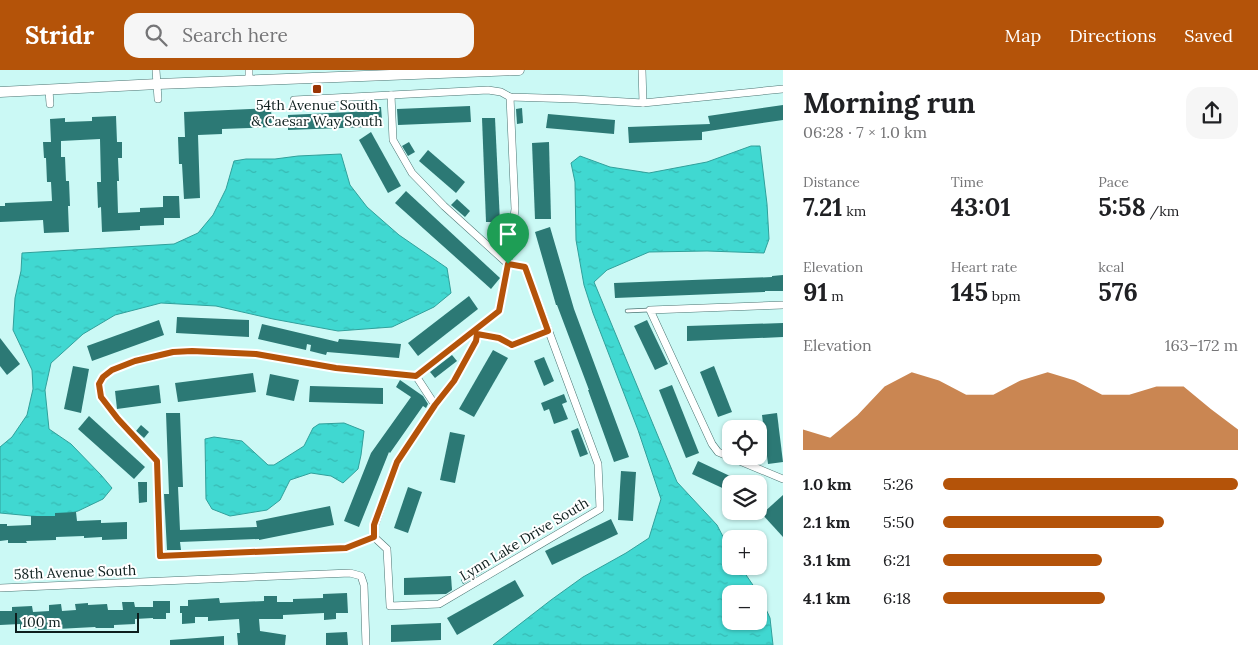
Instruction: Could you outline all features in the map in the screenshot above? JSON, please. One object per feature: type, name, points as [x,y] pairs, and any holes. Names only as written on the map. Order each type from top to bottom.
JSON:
[{"type":"main road","points":[[0,92],[158,84],[249,75],[519,70]]},
{"type":"street","points":[[156,70],[158,99]]},
{"type":"street","points":[[642,70],[643,103]]},
{"type":"street","points":[[294,100],[488,90],[501,92],[510,97],[643,103],[783,89]]},
{"type":"street","points":[[49,90],[50,104]]},
{"type":"street","points":[[391,95],[393,140],[412,173],[444,206],[508,264]]},
{"type":"street","points":[[416,376],[435,405],[397,462],[374,525],[374,537],[346,548],[160,556],[157,461],[118,419],[101,397],[99,384],[103,377],[112,370],[135,361],[173,352],[192,351],[256,354],[336,368],[416,376],[477,331],[499,311],[508,264],[515,209],[510,97]]},
{"type":"street","name":"Lynn Lake Drive South","points":[[374,537],[387,549],[390,606],[439,604],[600,509],[598,464],[525,267],[508,264]]},
{"type":"street","points":[[783,305],[650,310],[712,444],[718,452],[783,479]]},
{"type":"street","name":"58th Avenue South","points":[[0,588],[350,573],[360,576],[364,585],[366,645]]},
{"type":"lane","points":[[627,311],[650,310]]},
{"type":"lane","points":[[435,405],[454,381],[476,341],[477,331],[499,338],[512,345],[548,331]]},
{"type":"water","points":[[751,146],[760,146],[769,239],[764,253],[707,251],[649,252],[607,270],[594,282],[677,482],[717,525],[722,535],[722,575],[746,575],[753,585],[722,585],[722,630],[767,630],[767,611],[770,618],[773,645],[493,645],[583,577],[649,538],[661,499],[638,430],[584,285],[576,240],[575,182],[571,163],[580,156],[610,167],[649,173],[707,162]]},
{"type":"water","points":[[341,154],[350,185],[367,207],[399,235],[447,268],[451,293],[434,307],[392,327],[338,331],[216,306],[161,303],[115,315],[83,334],[51,363],[45,390],[49,429],[71,444],[112,488],[103,499],[78,511],[53,518],[0,513],[0,447],[12,437],[27,415],[33,389],[32,370],[13,330],[15,298],[21,271],[22,253],[174,244],[198,233],[213,215],[226,189],[234,161]]},
{"type":"water","points":[[344,423],[364,431],[358,469],[343,483],[331,476],[311,473],[290,480],[280,500],[267,510],[230,516],[212,509],[206,499],[205,439],[214,437],[242,441],[268,465],[274,465],[304,446],[313,428],[319,424]]},
{"type":"building","points":[[783,105],[783,120],[702,132],[702,140],[629,143],[628,127],[710,124],[708,116]]},
{"type":"building","points":[[470,106],[471,122],[398,125],[397,109]]},
{"type":"building","points":[[373,107],[381,107],[382,120],[365,121],[368,127],[288,130],[288,115],[373,111]]},
{"type":"building","points":[[271,108],[272,127],[222,129],[222,134],[198,135],[200,198],[184,199],[182,164],[179,164],[178,137],[185,137],[184,112]]},
{"type":"building","points":[[522,108],[523,123],[517,124],[516,109]]},
{"type":"building","points":[[548,114],[615,120],[614,134],[546,128]]},
{"type":"building","points":[[116,116],[117,142],[122,142],[122,158],[118,158],[118,213],[140,212],[140,208],[163,207],[163,196],[179,196],[180,218],[164,218],[164,225],[140,226],[140,230],[102,232],[101,207],[98,208],[97,182],[101,182],[100,139],[61,141],[61,157],[65,157],[66,181],[69,181],[69,232],[44,233],[43,220],[0,222],[0,206],[5,206],[5,203],[52,201],[51,182],[47,182],[43,142],[51,142],[50,119],[65,118],[65,122],[92,121],[92,117]]},
{"type":"building","points":[[482,118],[495,118],[500,222],[486,222]]},
{"type":"building","points":[[371,132],[401,186],[388,193],[359,140]]},
{"type":"building","points":[[409,142],[415,152],[408,156],[402,146]]},
{"type":"building","points":[[549,142],[551,219],[535,219],[532,143]]},
{"type":"building","points":[[428,150],[465,182],[456,193],[419,161]]},
{"type":"building","points":[[406,191],[500,278],[491,289],[395,203]]},
{"type":"building","points":[[457,199],[470,211],[465,217],[451,205]]},
{"type":"building","points":[[550,227],[574,309],[629,457],[614,462],[556,305],[535,232]]},
{"type":"building","points":[[783,275],[783,291],[615,298],[614,283]]},
{"type":"building","points":[[469,296],[478,309],[418,356],[408,343]]},
{"type":"building","points":[[177,317],[249,320],[249,337],[176,333]]},
{"type":"building","points":[[159,320],[164,335],[92,361],[87,346]]},
{"type":"building","points":[[647,320],[668,364],[655,370],[634,326]]},
{"type":"building","points":[[783,323],[783,337],[687,341],[687,326]]},
{"type":"building","points":[[262,324],[338,342],[339,339],[401,344],[399,358],[327,352],[326,355],[310,351],[311,345],[307,344],[306,350],[258,339]]},
{"type":"building","points":[[0,338],[20,364],[7,375],[0,366]]},
{"type":"building","points":[[493,350],[508,358],[474,417],[459,409]]},
{"type":"building","points":[[452,355],[457,361],[435,378],[430,372]]},
{"type":"building","points":[[544,357],[554,381],[544,386],[534,361]]},
{"type":"building","points":[[73,366],[89,369],[81,413],[64,409]]},
{"type":"building","points":[[714,366],[732,412],[718,417],[700,372]]},
{"type":"building","points":[[253,373],[256,392],[178,402],[175,383]]},
{"type":"building","points":[[270,374],[299,380],[294,401],[266,395]]},
{"type":"building","points":[[400,380],[423,396],[428,404],[426,408],[423,406],[389,452],[359,527],[344,521],[371,453],[411,397],[396,387]]},
{"type":"building","points":[[159,385],[161,403],[117,409],[115,391]]},
{"type":"building","points":[[672,385],[699,453],[686,458],[659,390]]},
{"type":"building","points":[[310,386],[383,388],[383,404],[309,402]]},
{"type":"building","points":[[564,394],[567,402],[562,404],[568,419],[554,424],[549,409],[544,411],[541,403]]},
{"type":"building","points":[[166,413],[180,413],[183,487],[178,487],[180,530],[257,527],[256,521],[330,506],[334,525],[259,540],[180,542],[181,550],[167,550],[164,494],[169,494]]},
{"type":"building","points":[[777,413],[783,462],[768,464],[767,420],[763,420],[762,415]]},
{"type":"building","points":[[89,416],[145,467],[134,479],[78,429]]},
{"type":"building","points":[[141,425],[149,432],[144,438],[136,431]]},
{"type":"building","points":[[578,428],[588,454],[580,457],[571,431]]},
{"type":"building","points":[[450,432],[465,435],[455,483],[440,480]]},
{"type":"building","points":[[698,461],[728,475],[722,475],[722,488],[692,474]]},
{"type":"building","points":[[621,471],[636,472],[633,521],[618,520]]},
{"type":"building","points":[[138,482],[147,482],[147,502],[139,503]]},
{"type":"building","points":[[408,487],[422,492],[408,533],[394,528]]},
{"type":"building","points":[[783,495],[783,537],[767,519],[767,509]]},
{"type":"building","points":[[76,512],[77,521],[101,520],[101,523],[127,522],[127,539],[102,540],[102,537],[84,538],[84,536],[56,537],[56,540],[26,541],[27,543],[8,543],[8,540],[0,541],[0,524],[7,524],[7,526],[31,525],[31,516],[55,516],[55,513]]},
{"type":"building","points":[[611,519],[618,534],[552,565],[545,551]]},
{"type":"building","points":[[481,567],[484,571],[463,584],[461,580]]},
{"type":"building","points":[[451,576],[452,590],[446,594],[404,595],[404,578]]},
{"type":"building","points":[[515,580],[524,596],[457,635],[447,618]]},
{"type":"building","points":[[347,593],[348,613],[336,613],[336,619],[324,620],[324,613],[283,615],[283,619],[259,619],[260,631],[286,635],[285,645],[238,645],[237,633],[240,633],[239,619],[208,621],[208,617],[195,617],[195,623],[182,624],[182,613],[180,613],[180,606],[188,606],[188,600],[219,598],[220,603],[264,601],[264,596],[277,596],[277,602],[293,602],[293,599],[323,598],[323,594]]},
{"type":"building","points":[[153,601],[170,601],[170,613],[166,613],[166,619],[135,619],[135,624],[114,625],[114,628],[38,630],[38,628],[20,629],[20,624],[0,625],[0,611],[12,611],[12,607],[32,606],[33,612],[49,611],[49,605],[61,604],[62,611],[76,610],[75,604],[88,603],[88,605],[107,604],[108,610],[123,610],[122,602],[134,602],[135,607],[153,607]]},
{"type":"building","points":[[441,623],[441,640],[391,642],[391,625]]},
{"type":"building","points":[[347,632],[348,645],[326,645],[326,633]]},
{"type":"building","points":[[224,636],[224,645],[170,645],[170,640]]},
{"type":"place","name":"54th Avenue South & Caesar Way South","points":[[317,89]]},
{"type":"route","points":[[508,264],[525,267],[548,331],[512,345],[499,338],[477,334],[476,341],[454,381],[435,405],[397,462],[374,525],[374,537],[346,548],[160,556],[157,461],[118,419],[101,397],[99,384],[103,377],[112,370],[135,361],[173,352],[192,351],[256,354],[336,368],[416,376],[499,311],[508,264]]}]
